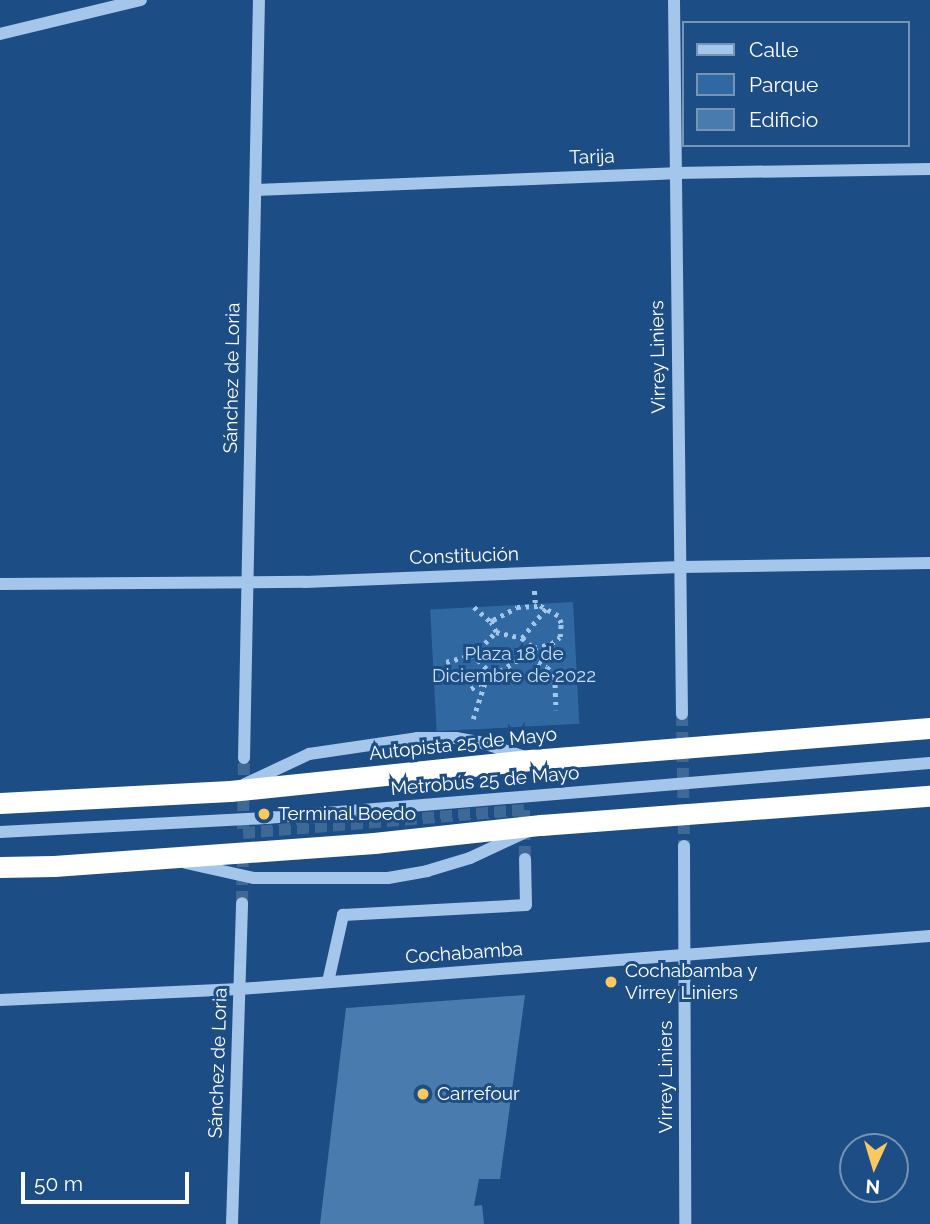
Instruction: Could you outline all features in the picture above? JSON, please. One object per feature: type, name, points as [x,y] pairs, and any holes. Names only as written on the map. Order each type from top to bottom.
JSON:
[{"type":"highway","name":"Autopista 25 de Mayo","points":[[0,803],[230,791],[531,760],[930,728]]},
{"type":"highway","points":[[0,867],[54,866],[374,843],[541,825],[930,796]]},
{"type":"street","points":[[0,34],[141,0]]},
{"type":"street","name":"Sánchez de Loria","points":[[244,758],[259,0]]},
{"type":"street","name":"Virrey Liniers","points":[[674,0],[681,713]]},
{"type":"street","name":"Tarija","points":[[256,190],[675,173],[930,169]]},
{"type":"street","name":"Constitución","points":[[0,583],[246,583],[680,567],[930,563]]},
{"type":"street","points":[[230,791],[309,754],[417,738],[456,738],[483,743],[531,760]]},
{"type":"street","name":"Metrobús 25 de Mayo","points":[[0,832],[265,818],[930,763]]},
{"type":"street","points":[[162,858],[254,878],[388,878],[427,871],[470,858],[541,825]]},
{"type":"street","name":"Virrey Liniers","points":[[684,846],[685,1224]]},
{"type":"street","points":[[328,982],[343,915],[526,905],[525,859]]},
{"type":"street","name":"Sánchez de Loria","points":[[232,1224],[242,903]]},
{"type":"street","name":"Cochabamba","points":[[0,1000],[240,989],[930,936]]},
{"type":"path","points":[[534,573],[535,603],[558,616],[561,623],[560,636],[551,644],[534,648]]},
{"type":"path","points":[[474,607],[491,622],[496,632]]},
{"type":"path","points":[[491,622],[517,607],[544,607]]},
{"type":"path","points":[[522,638],[544,607]]},
{"type":"path","points":[[496,632],[522,638],[534,648]]},
{"type":"path","points":[[446,662],[473,655],[496,632]]},
{"type":"path","points":[[531,658],[534,648]]},
{"type":"path","points":[[473,655],[492,675]]},
{"type":"path","points":[[471,689],[521,658],[531,658],[547,667],[555,676],[556,710]]},
{"type":"path","points":[[473,719],[485,680]]},
{"type":"green space","name":"Plaza 18 de Diciembre de 2022","points":[[573,602],[579,724],[437,731],[430,609]]},
{"type":"building","name":"Carrefour","points":[[525,995],[500,1179],[479,1179],[474,1206],[482,1205],[484,1224],[320,1224],[346,1008]]},
{"type":"tunnel","points":[[682,714],[684,846]]},
{"type":"tunnel","points":[[243,829],[244,758]]},
{"type":"tunnel","points":[[243,833],[524,810],[525,859]]},
{"type":"tunnel","points":[[242,903],[243,848]]},
{"type":"place","name":"Terminal Boedo","points":[[264,814]]},
{"type":"place","name":"Cochabamba y Virrey Liniers","points":[[611,982]]},
{"type":"place","name":"Carrefour","points":[[423,1094]]}]
